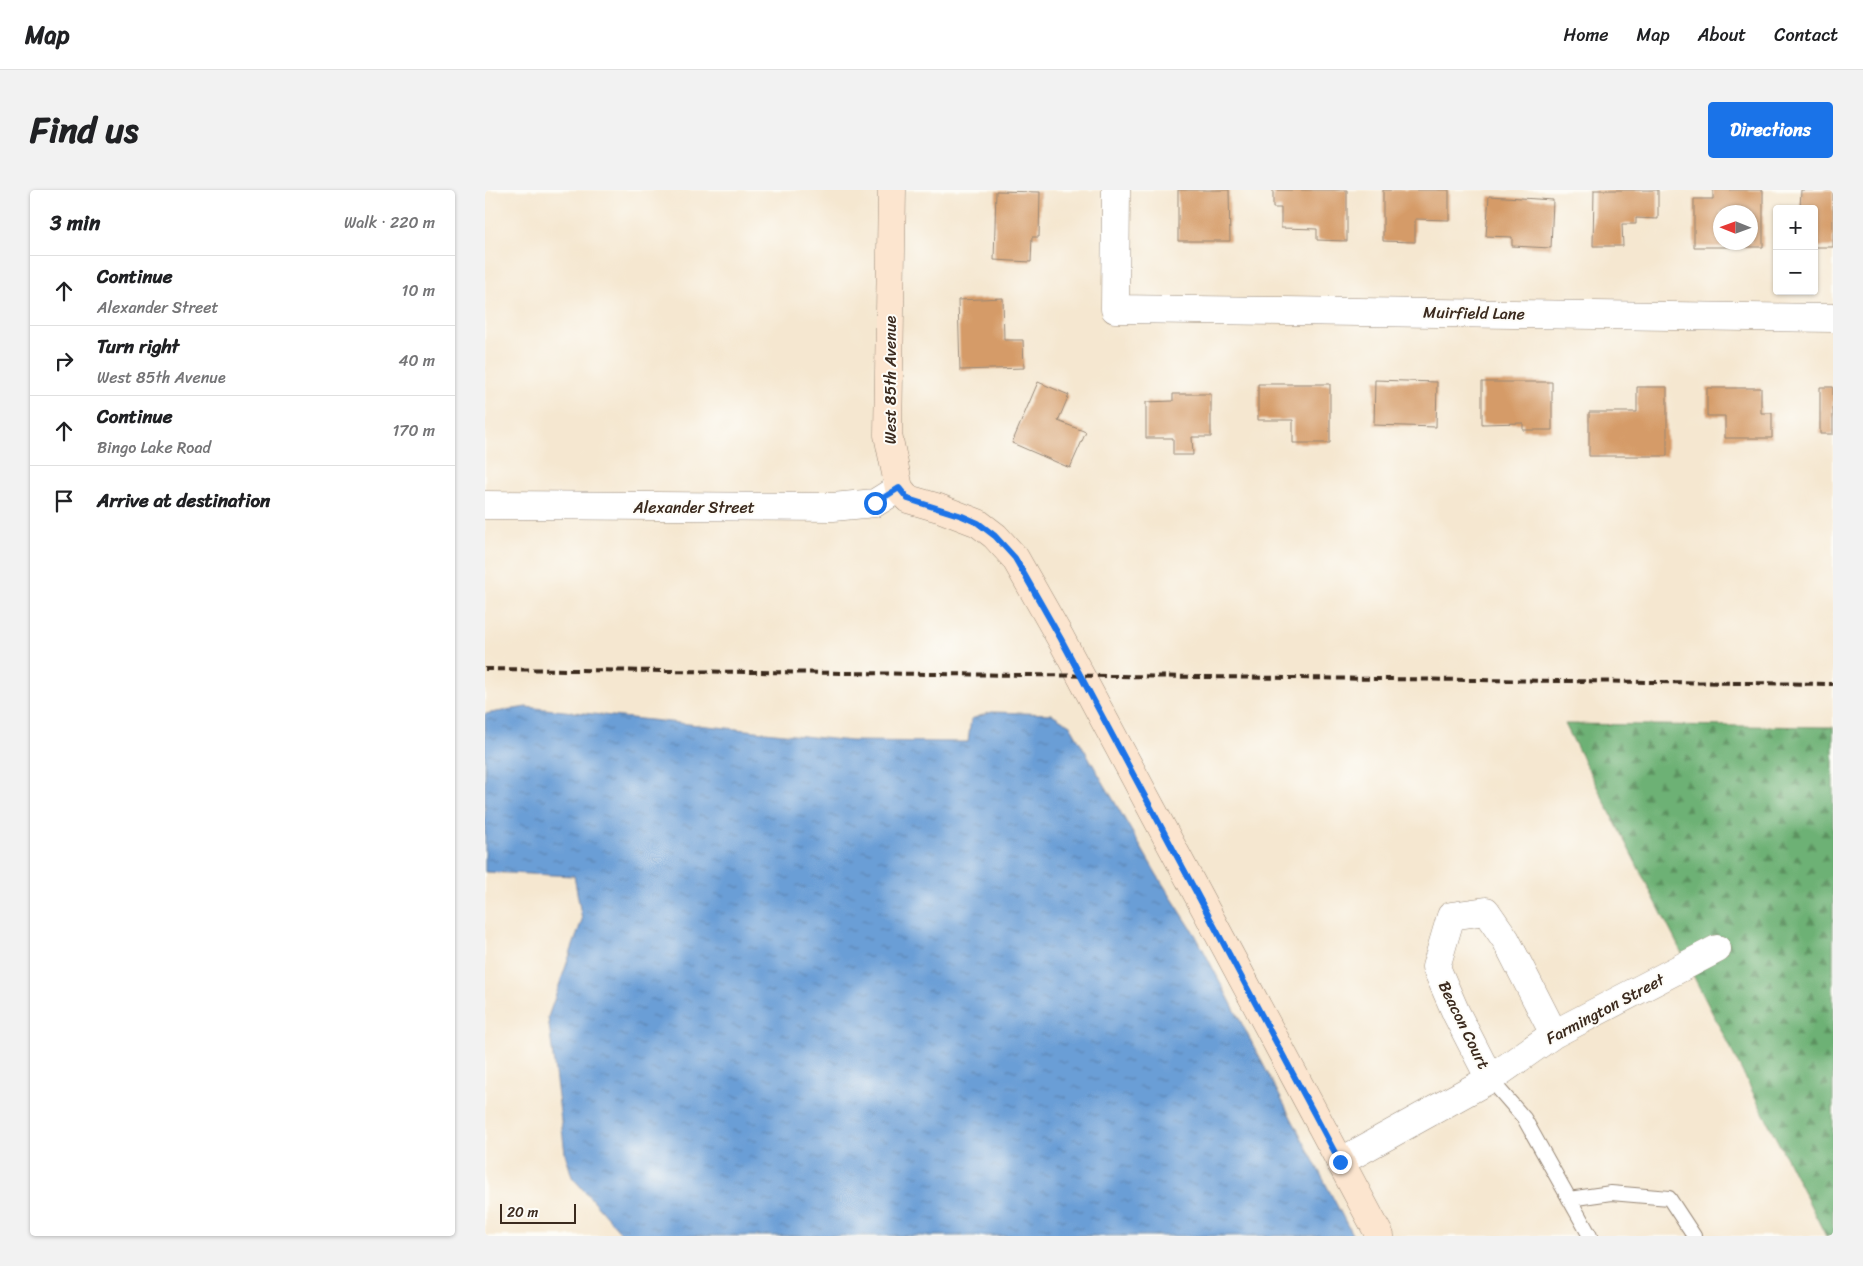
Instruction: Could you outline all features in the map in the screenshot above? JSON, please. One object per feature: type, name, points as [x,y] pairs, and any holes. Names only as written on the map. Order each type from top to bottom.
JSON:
[{"type":"street","name":"West 85th Avenue","points":[[892,190],[888,435],[899,488]]},
{"type":"street","name":"Muirfield Lane","points":[[1116,190],[1115,309],[1833,318]]},
{"type":"street","name":"Alexander Street","points":[[485,505],[833,507],[875,503],[899,488]]},
{"type":"street","points":[[899,488],[908,499],[939,508],[978,523],[995,536],[1015,558],[1031,584],[1380,1236]]},
{"type":"street","name":"Beacon Court","points":[[1490,1079],[1456,1013],[1436,966],[1451,916],[1486,911],[1506,940],[1554,1034]]},
{"type":"street","name":"Farmington Street","points":[[1340,1162],[1490,1079],[1554,1034],[1717,950]]},
{"type":"lane","name":"Beacon Court","points":[[1490,1079],[1524,1118],[1589,1236]]},
{"type":"lane","points":[[1569,1199],[1611,1193],[1669,1198],[1694,1236]]},
{"type":"green space","points":[[1565,724],[1833,727],[1833,1236],[1826,1236]]},
{"type":"water","points":[[526,707],[851,741],[968,742],[971,719],[992,712],[1052,714],[1070,725],[1157,875],[1196,936],[1353,1236],[624,1236],[572,1177],[565,1153],[548,1017],[582,920],[574,876],[485,872],[485,714]]},
{"type":"building","points":[[1178,190],[1229,190],[1230,241],[1178,241]]},
{"type":"building","points":[[1273,190],[1347,190],[1347,241],[1317,240],[1317,229],[1281,228],[1281,208],[1273,208]]},
{"type":"building","points":[[1383,190],[1449,190],[1449,220],[1415,219],[1415,242],[1383,241]]},
{"type":"building","points":[[1594,190],[1658,190],[1658,219],[1636,218],[1636,224],[1622,224],[1623,246],[1593,246]]},
{"type":"building","points":[[1713,190],[1763,190],[1763,247],[1758,247],[1758,205],[1713,205],[1713,247],[1694,247],[1694,199],[1713,199]]},
{"type":"building","points":[[1801,190],[1833,190],[1833,247],[1818,247],[1818,205],[1800,205]]},
{"type":"building","points":[[996,191],[1040,192],[1039,237],[1032,237],[1031,262],[994,260]]},
{"type":"building","points":[[1489,196],[1553,200],[1551,248],[1512,246],[1512,237],[1486,236]]},
{"type":"building","points":[[1003,298],[1004,340],[1023,340],[1024,368],[960,370],[958,300]]},
{"type":"building","points":[[1375,380],[1437,382],[1436,427],[1374,425]]},
{"type":"building","points":[[1038,382],[1069,395],[1058,421],[1086,432],[1070,468],[1012,443]]},
{"type":"building","points":[[1482,382],[1552,382],[1552,430],[1523,430],[1523,423],[1482,424]]},
{"type":"building","points":[[1258,384],[1330,384],[1330,443],[1293,443],[1293,420],[1258,420]]},
{"type":"building","points":[[1637,387],[1667,387],[1667,456],[1589,456],[1589,412],[1637,412]]},
{"type":"building","points":[[1820,387],[1833,387],[1833,434],[1820,434]]},
{"type":"building","points":[[1707,388],[1761,388],[1761,413],[1772,413],[1772,438],[1725,438],[1725,416],[1707,416]]},
{"type":"building","points":[[1173,394],[1211,394],[1211,437],[1192,437],[1193,455],[1173,455],[1173,438],[1146,438],[1146,402],[1173,401]]},
{"type":"railway","points":[[485,669],[1833,684]]},
{"type":"route","points":[[875,503],[899,488],[908,499],[939,508],[978,523],[995,536],[1015,558],[1061,639],[1340,1162]]}]
